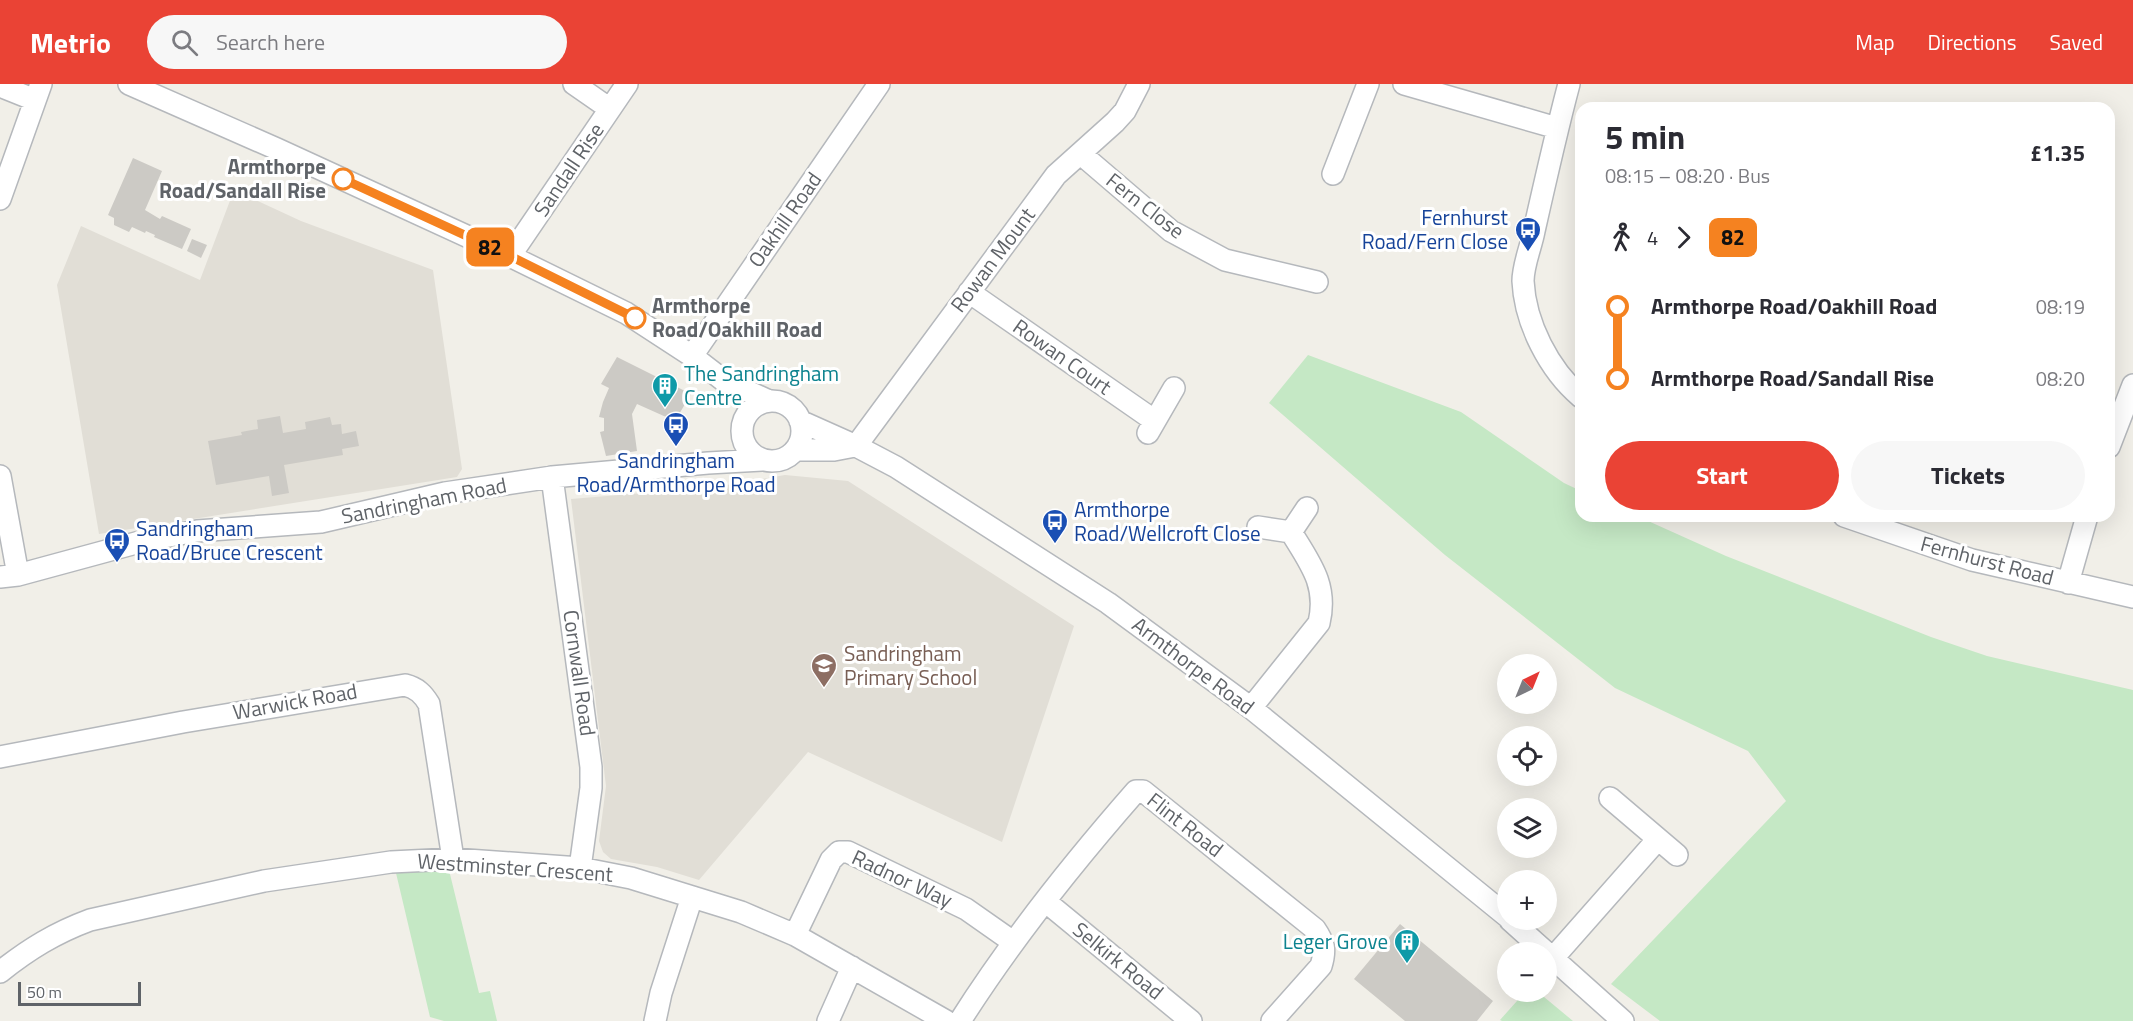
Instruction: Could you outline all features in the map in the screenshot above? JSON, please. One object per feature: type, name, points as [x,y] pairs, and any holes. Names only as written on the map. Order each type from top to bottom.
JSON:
[{"type":"street","points":[[129,84],[170,92],[626,313],[692,356],[723,380],[792,409],[800,421],[801,434],[795,450],[787,457],[775,461],[762,460],[752,454],[745,444],[723,380]]},
{"type":"street","points":[[574,84],[610,109]]},
{"type":"street","name":"Sandall Rise","points":[[510,256],[627,84]]},
{"type":"street","name":"Oakhill Road","points":[[692,356],[879,84]]},
{"type":"street","name":"Rowan Mount","points":[[856,446],[1056,175],[1125,111],[1139,84]]},
{"type":"street","points":[[1333,174],[1368,84]]},
{"type":"street","points":[[1404,84],[1557,129]]},
{"type":"street","points":[[1569,84],[1523,278],[1526,307],[1534,329],[1550,361],[1575,392]]},
{"type":"street","points":[[0,86],[38,92],[0,199]]},
{"type":"street","name":"Fern Close","points":[[1081,154],[1171,231],[1225,260],[1317,282]]},
{"type":"street","name":"Rowan Court","points":[[969,292],[1152,427],[1174,388]]},
{"type":"street","points":[[2115,432],[2133,385]]},
{"type":"street","points":[[708,463],[742,430],[747,414],[754,407],[769,401]]},
{"type":"street","name":"Armthorpe Road","points":[[800,421],[896,467],[1108,603],[1251,708],[1497,908]]},
{"type":"street","points":[[795,450],[834,450],[856,446]]},
{"type":"street","name":"Sandringham Road","points":[[9,576],[147,540],[197,531],[321,522],[445,494],[552,477],[762,460]]},
{"type":"street","points":[[0,476],[9,576]]},
{"type":"street","name":"Cornwall Road","points":[[552,477],[591,767],[591,788],[580,868]]},
{"type":"street","points":[[1291,532],[1307,508]]},
{"type":"street","name":"Fernhurst Road","points":[[1879,522],[1897,525],[1972,560],[2133,597]]},
{"type":"street","points":[[2068,583],[2085,522]]},
{"type":"street","points":[[1258,527],[1291,532]]},
{"type":"street","points":[[1251,708],[1319,624],[1321,616],[1323,594],[1312,567],[1291,532]]},
{"type":"street","name":"Warwick Road","points":[[0,757],[217,716],[405,685],[423,695],[429,704],[453,859]]},
{"type":"street","name":"Flint Road","points":[[960,1021],[1012,942],[1083,851],[1136,791],[1143,791],[1306,922],[1321,938],[1324,954],[1321,966],[1272,1021]]},
{"type":"street","points":[[1610,798],[1677,855]]},
{"type":"street","points":[[1557,953],[1658,839]]},
{"type":"street","name":"Radnor Way","points":[[795,935],[831,860],[839,852],[848,852],[966,909],[1012,942]]},
{"type":"street","name":"Westminster Crescent","points":[[0,972],[60,931],[90,920],[291,876],[392,862],[453,859],[580,868],[631,878],[741,912],[795,935],[946,1021]]},
{"type":"street","points":[[655,1021],[661,993],[692,897]]},
{"type":"street","name":"Selkirk Road","points":[[1045,901],[1191,1021]]},
{"type":"street","name":"Armthorpe Road","points":[[1522,930],[1535,942]]},
{"type":"street","name":"Armthorpe Road","points":[[1557,962],[1623,1021]]},
{"type":"street","points":[[828,1021],[852,967]]},
{"type":"shaded area","points":[[234,190],[301,221],[433,270],[462,469],[457,477],[99,534],[57,285],[81,226],[200,280]]},
{"type":"shaded area","name":"Sandringham Primary School","points":[[785,475],[848,481],[1074,626],[1002,842],[808,752],[699,880],[657,867],[611,859],[603,852],[599,841],[606,786],[571,499],[715,487]]},
{"type":"green space","points":[[1308,355],[1461,412],[1564,483],[1575,488],[1575,522],[1650,522],[1726,556],[1931,637],[1987,656],[2133,690],[2133,1021],[1660,1021],[1611,984],[1786,801],[1748,751],[1615,688],[1445,555],[1269,403]]},
{"type":"green space","points":[[449,870],[479,993],[490,991],[497,1021],[444,1021],[430,1017],[396,873]]},
{"type":"green space","points":[[1516,1002],[1550,1002],[1573,1021],[1502,1021],[1500,1020]]},
{"type":"building","points":[[133,158],[162,171],[145,210],[160,219],[162,216],[191,229],[182,249],[146,231],[145,233],[132,227],[129,232],[114,225],[114,218],[108,215]]},
{"type":"building","points":[[192,239],[207,245],[201,258],[187,251]]},
{"type":"building","name":"The Sandringham Centre","points":[[617,357],[691,394],[675,421],[637,404],[632,414],[637,451],[606,456],[600,432],[604,431],[604,418],[599,417],[609,388],[601,384]]},
{"type":"building","points":[[280,416],[283,433],[306,429],[305,422],[330,417],[332,425],[341,424],[342,434],[356,431],[359,446],[342,449],[343,455],[284,465],[289,493],[272,496],[269,476],[216,485],[208,441],[242,435],[241,432],[258,429],[257,420]]},
{"type":"building","name":"Leger Grove","points":[[1400,924],[1493,1001],[1477,1021],[1405,1021],[1354,979]]},
{"type":"bus line","name":"82","points":[[343,179],[510,256],[635,318]]},
{"type":"place","name":"Armthorpe Road/Sandall Rise","points":[[343,179]]},
{"type":"place","name":"Fernhurst Road/Fern Close","points":[[1528,253]]},
{"type":"place","name":"Armthorpe Road/Oakhill Road","points":[[635,318]]},
{"type":"place","name":"The Sandringham Centre","points":[[665,409]]},
{"type":"place","name":"Sandringham Road/Armthorpe Road","points":[[676,448]]},
{"type":"place","name":"Armthorpe Road/Wellcroft Close","points":[[1055,545]]},
{"type":"place","name":"Sandringham Road/Bruce Crescent","points":[[117,564]]},
{"type":"place","name":"Sandringham Primary School","points":[[824,689]]},
{"type":"place","name":"Leger Grove","points":[[1407,965]]}]
